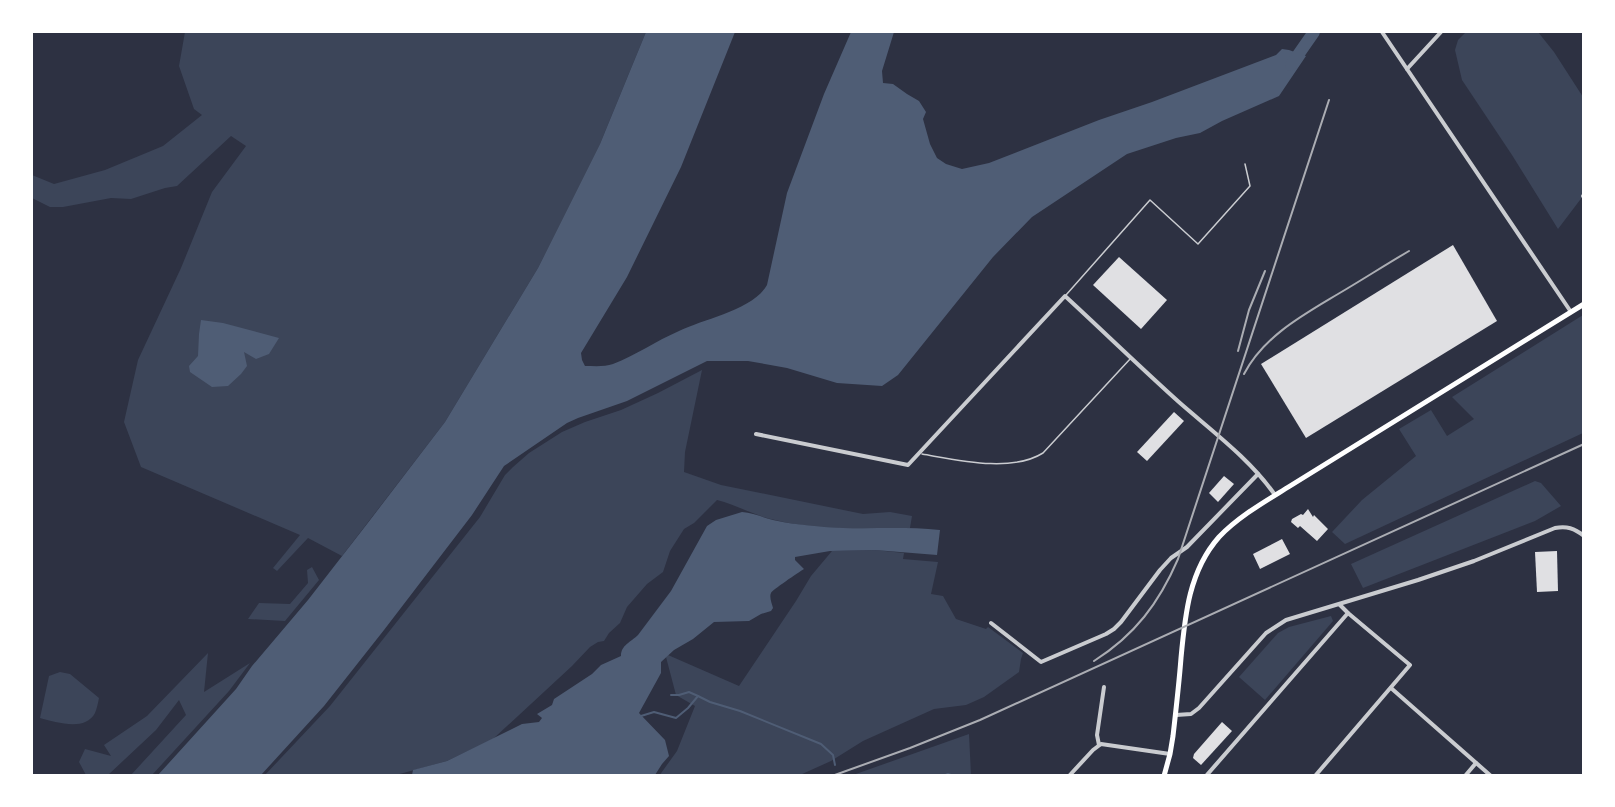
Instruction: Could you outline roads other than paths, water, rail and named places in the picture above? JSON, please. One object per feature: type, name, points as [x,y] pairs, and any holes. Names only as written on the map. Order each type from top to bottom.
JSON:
[{"type":"main road","points":[[1164,776],[1176,715],[1186,609],[1195,578],[1210,549],[1230,526],[1275,495],[1584,304]]},
{"type":"street","points":[[1382,32],[1571,312]]},
{"type":"street","points":[[1407,69],[1441,32]]},
{"type":"street","points":[[756,434],[908,465],[1065,296],[1258,474],[1275,495]]},
{"type":"street","points":[[991,623],[1041,662],[1106,633],[1121,622],[1165,564],[1188,547],[1258,474]]},
{"type":"street","points":[[1176,715],[1191,714],[1199,708],[1266,633],[1286,620],[1340,605],[1474,561],[1554,528],[1564,526],[1584,536]]},
{"type":"street","points":[[1315,776],[1410,665],[1340,605]]},
{"type":"street","points":[[1206,776],[1348,613]]},
{"type":"street","points":[[1099,745],[1097,735],[1104,687]]},
{"type":"street","points":[[1391,688],[1491,776]]},
{"type":"street","points":[[1069,776],[1099,745],[1170,754]]},
{"type":"street","points":[[1464,776],[1476,763]]},
{"type":"lane","points":[[1065,296],[1150,201],[1198,244],[1250,186],[1245,164]]},
{"type":"lane","points":[[918,453],[995,463],[1034,459],[1043,453],[1132,357]]},
{"type":"waterway","points":[[1291,65],[1314,32]]},
{"type":"waterway","points":[[671,695],[689,692],[698,696]]},
{"type":"waterway","points":[[641,716],[654,712],[676,718],[698,696],[821,744],[833,755],[835,765]]},
{"type":"waterway","points":[[943,776],[948,774],[954,776]]},
{"type":"railway","points":[[1094,661],[1122,640],[1144,617],[1163,590],[1178,559],[1329,100]]},
{"type":"railway","points":[[1244,374],[1262,348],[1285,328],[1409,251]]},
{"type":"railway","points":[[1238,351],[1249,310],[1265,271]]},
{"type":"railway","points":[[832,776],[980,720],[1584,444]]}]
